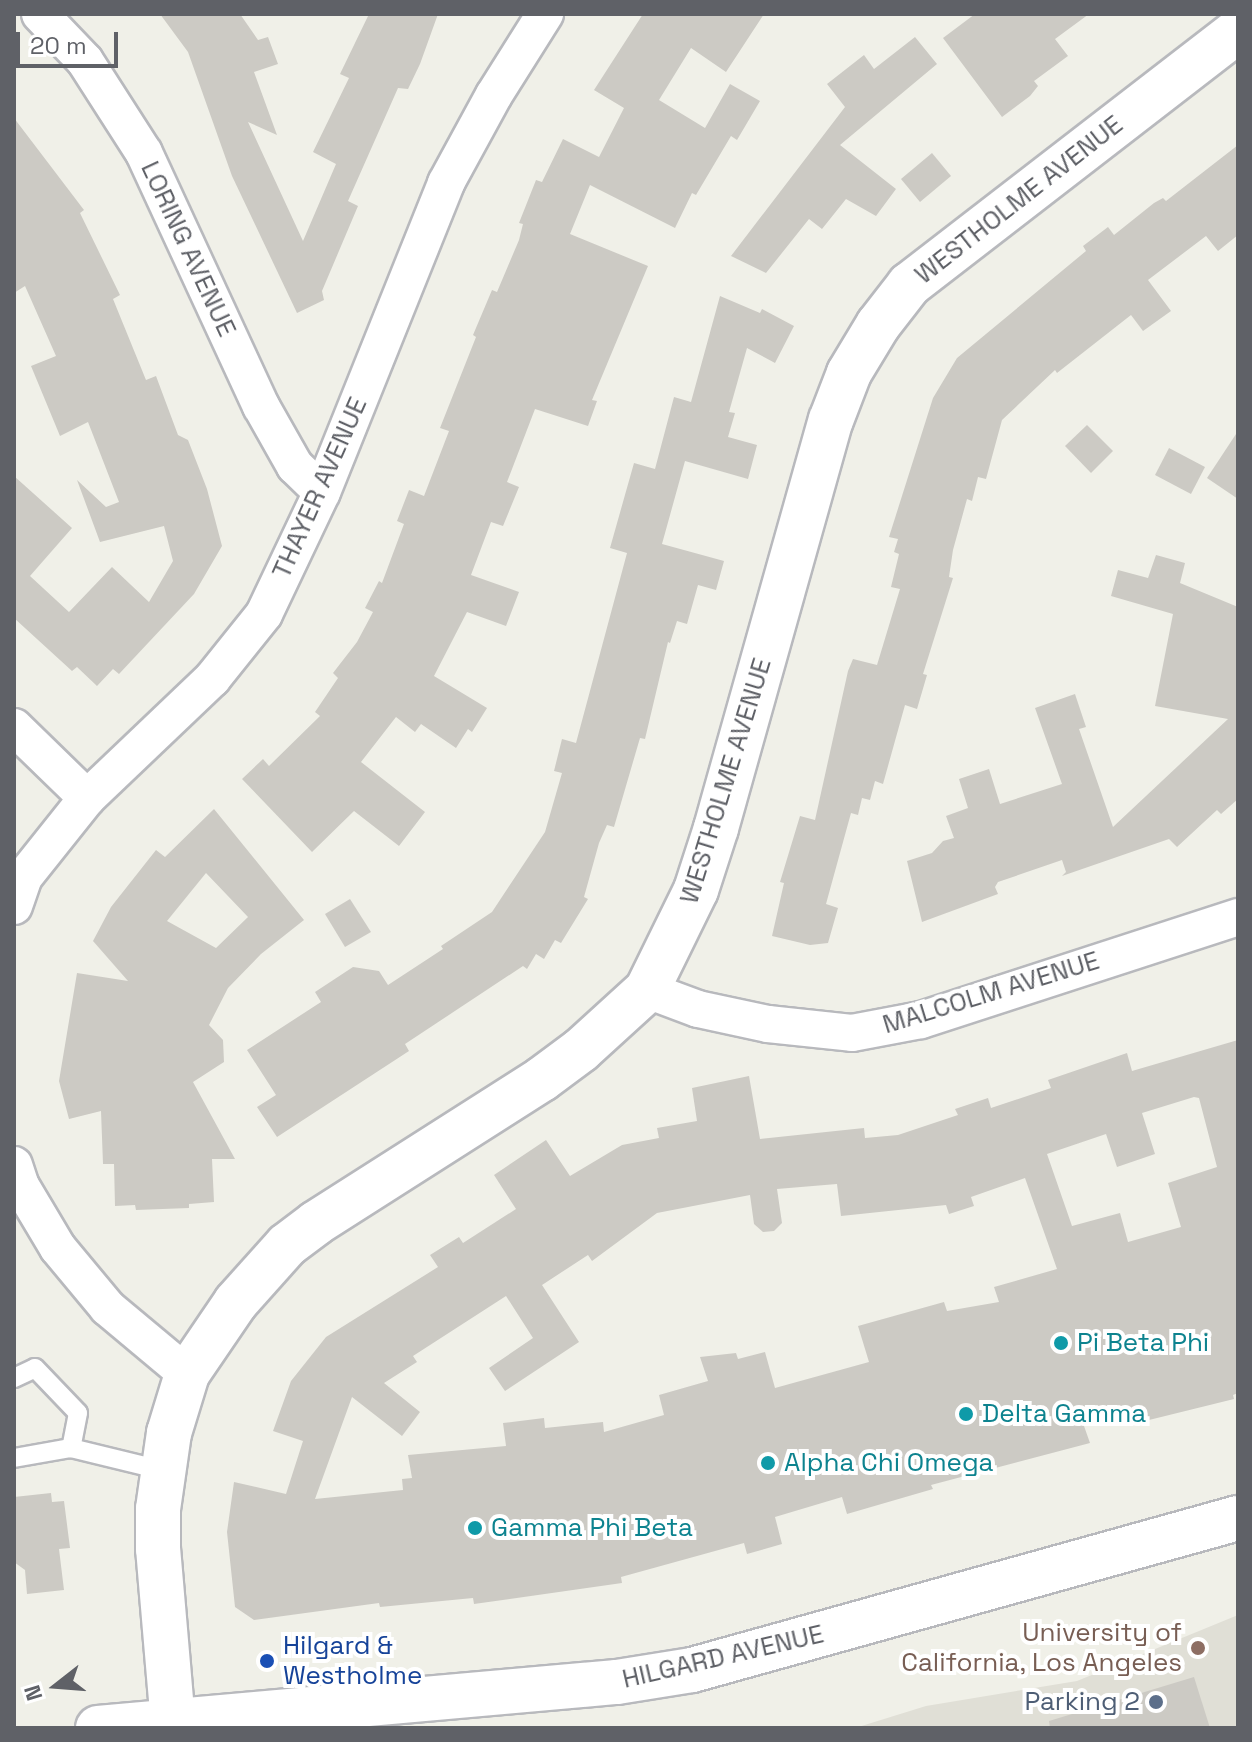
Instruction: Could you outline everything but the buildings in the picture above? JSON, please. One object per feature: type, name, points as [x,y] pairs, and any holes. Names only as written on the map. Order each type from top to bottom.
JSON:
[{"type":"street","name":"LORING AVENUE","points":[[40,14],[85,61],[144,153],[261,406],[295,466],[322,492]]},
{"type":"street","name":"THAYER AVENUE","points":[[14,906],[24,877],[87,798],[212,679],[264,614],[322,492],[446,183],[494,95],[545,14]]},
{"type":"street","name":"WESTHOLME AVENUE","points":[[173,1725],[158,1549],[161,1470],[187,1374],[236,1302],[287,1245],[316,1223],[542,1079],[581,1050],[647,990],[696,890],[831,420],[849,373],[878,325],[909,285],[1238,31]]},
{"type":"street","points":[[14,727],[87,798]]},
{"type":"street","name":"MALCOLM AVENUE","points":[[647,990],[698,1009],[768,1024],[852,1033],[921,1020],[1238,917]]},
{"type":"street","points":[[14,1165],[21,1186],[58,1248],[100,1299],[187,1374]]},
{"type":"street","name":"HILGARD AVENUE","points":[[98,1728],[173,1725],[617,1682],[692,1670],[1238,1518]]},
{"type":"lane","points":[[14,1378],[35,1368],[78,1413],[71,1448]]},
{"type":"lane","points":[[14,1458],[71,1448],[161,1470]]},
{"type":"shaded area","name":"University of California, Los Angeles","points":[[1238,1615],[1238,1728],[855,1728],[926,1706],[1077,1681]]},
{"type":"place","name":"Pi Beta Phi","points":[[1061,1343]]},
{"type":"place","name":"Delta Gamma","points":[[966,1414]]},
{"type":"place","name":"Alpha Chi Omega","points":[[768,1463]]},
{"type":"place","name":"Gamma Phi Beta","points":[[475,1528]]},
{"type":"place","name":"University of California, Los Angeles","points":[[1198,1648]]},
{"type":"place","name":"Hilgard & Westholme","points":[[267,1661]]},
{"type":"place","name":"Parking 2","points":[[1156,1702]]}]
